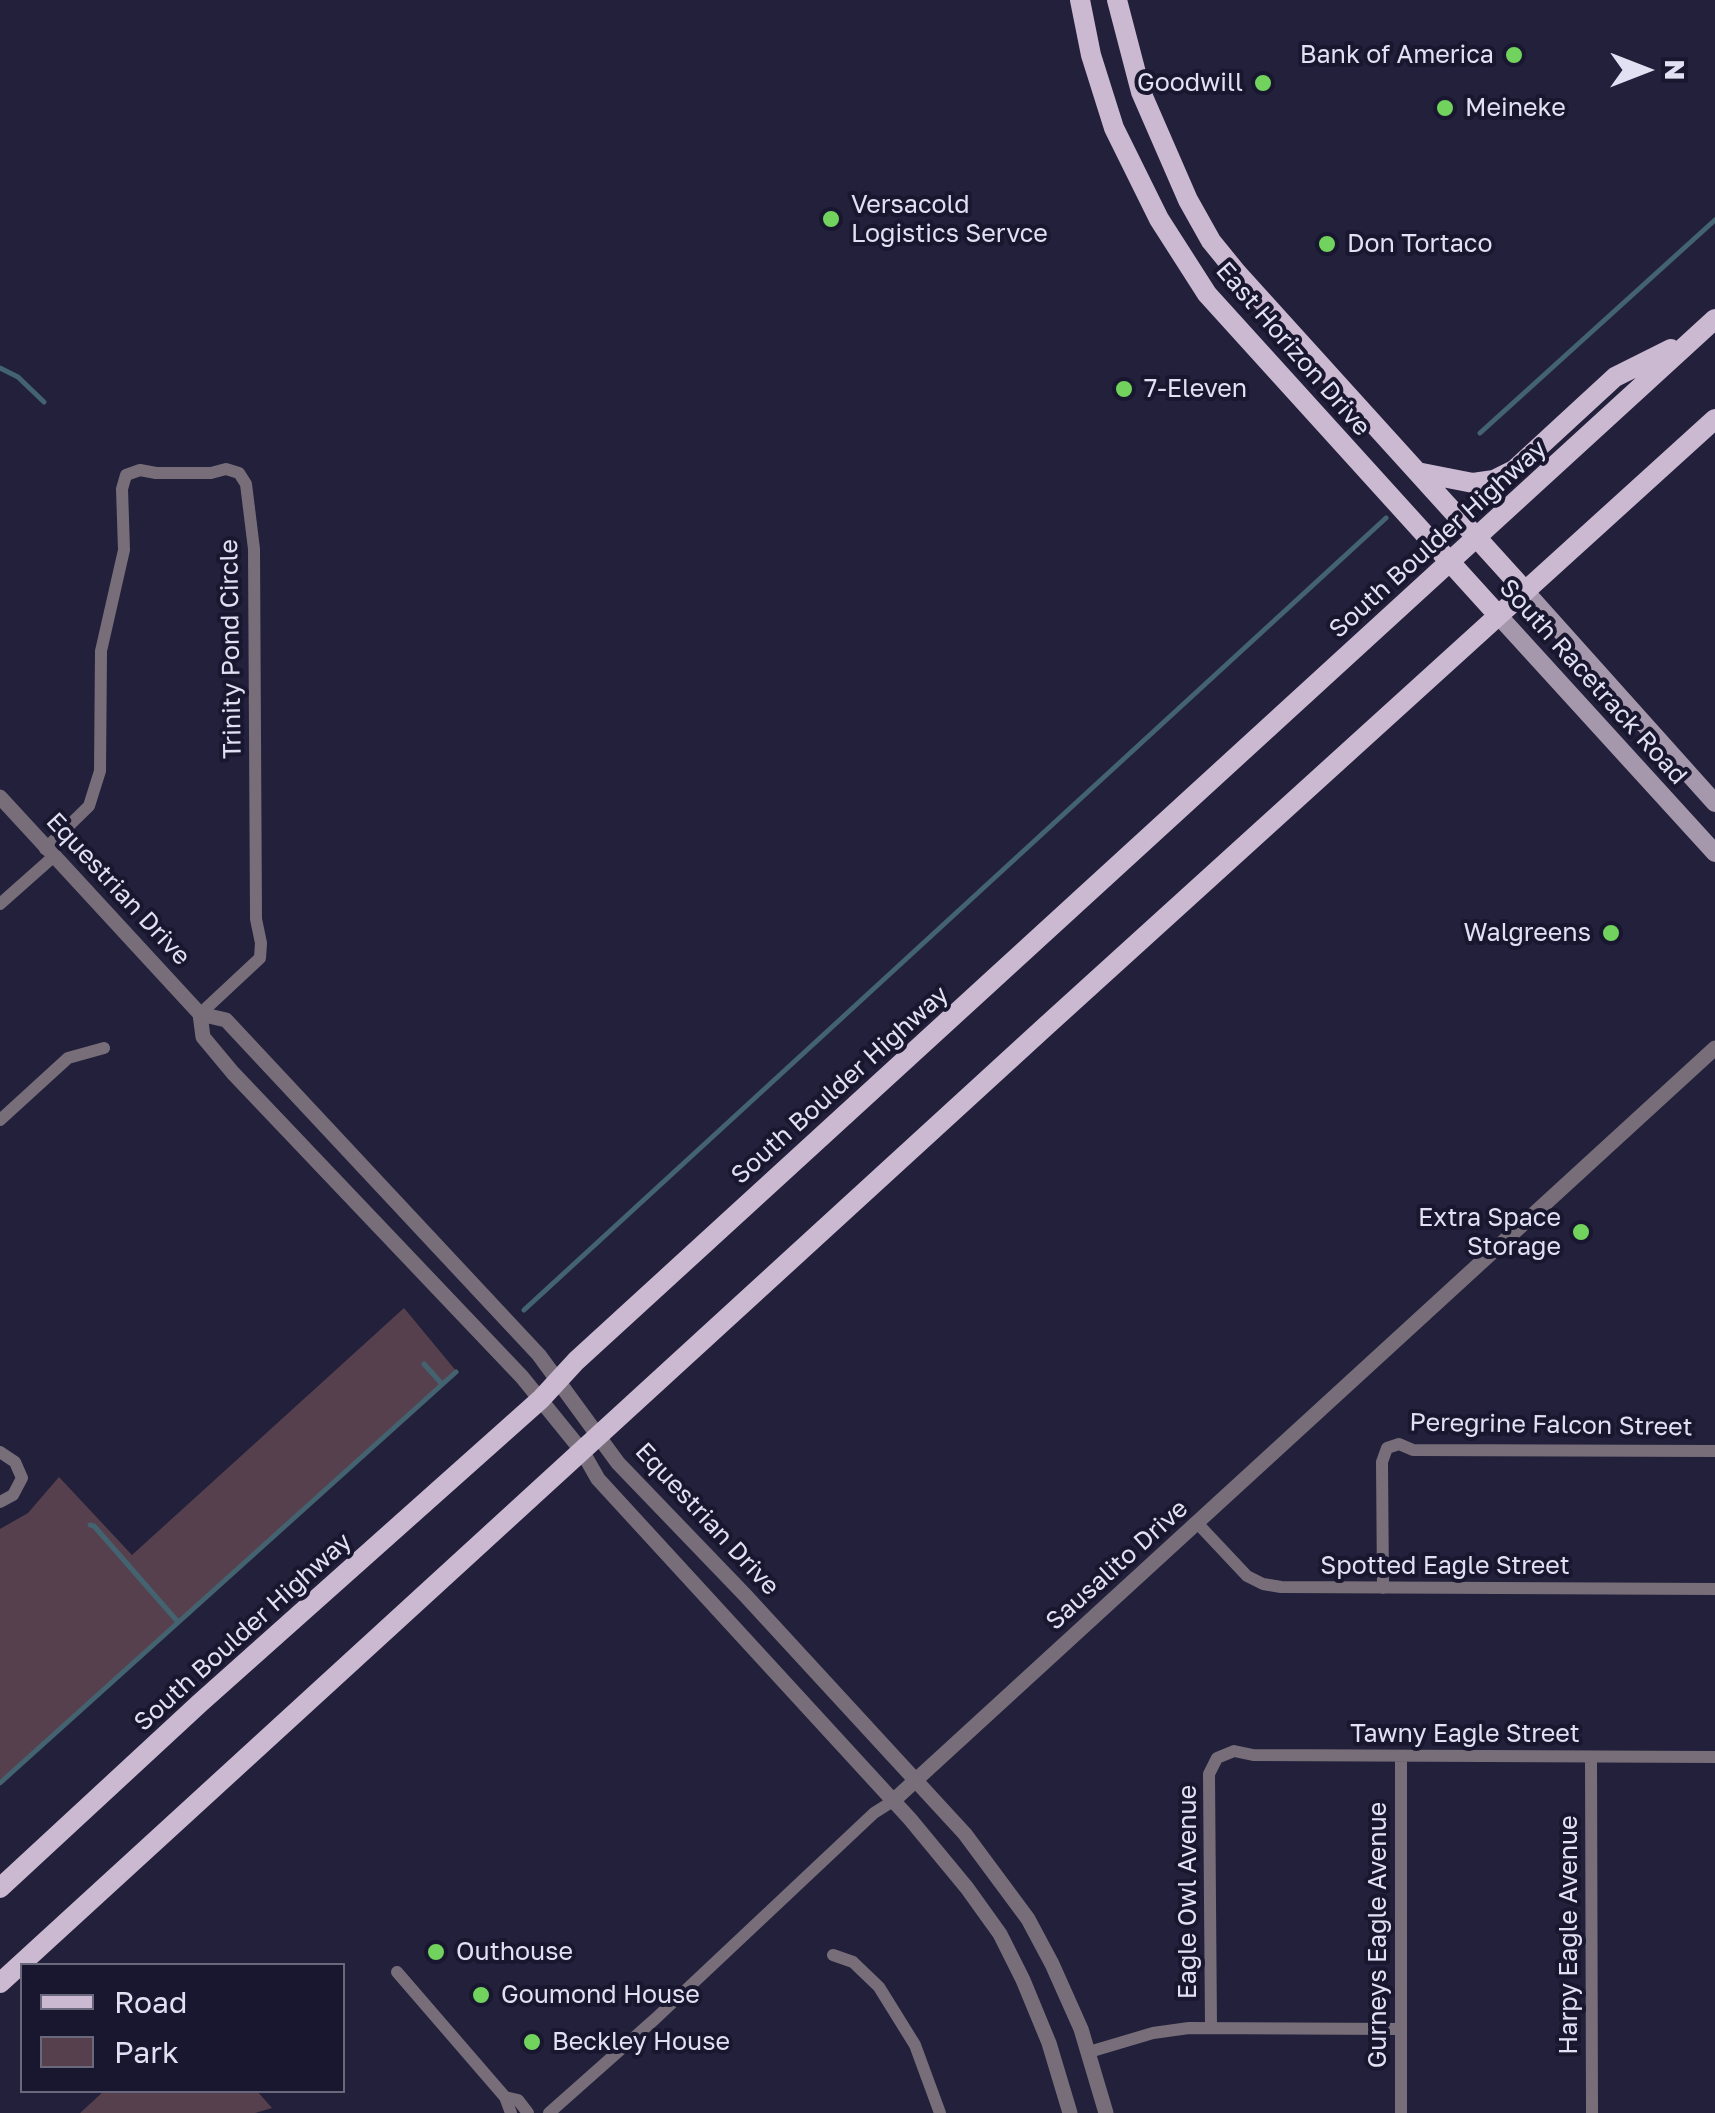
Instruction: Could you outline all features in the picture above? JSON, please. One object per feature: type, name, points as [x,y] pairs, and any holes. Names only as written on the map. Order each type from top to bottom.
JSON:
[{"type":"main road","name":"East Horizon Drive","points":[[1080,0],[1091,55],[1114,128],[1159,220],[1206,294],[1474,589]]},
{"type":"main road","name":"East Horizon Drive","points":[[1117,0],[1142,92],[1188,200],[1212,241],[1237,274],[1502,564]]},
{"type":"main road","points":[[1176,246],[1212,241]]},
{"type":"main road","name":"South Boulder Highway","points":[[0,1888],[540,1399],[576,1361],[1715,320]]},
{"type":"main road","points":[[1418,472],[1473,483],[1494,480],[1514,470],[1615,377],[1696,337]]},
{"type":"main road","points":[[22,1963],[1715,419]]},
{"type":"main road","name":"South Racetrack Road","points":[[1502,564],[1715,803]]},
{"type":"main road","name":"South Racetrack Road","points":[[1474,589],[1715,853]]},
{"type":"main road","points":[[0,1983],[20,1965]]},
{"type":"street","name":"Trinity Pond Circle","points":[[49,853],[88,806],[100,771],[101,651],[124,550],[122,489],[126,475],[140,470],[211,473],[226,469],[239,473],[246,484],[254,549],[256,920],[260,958],[200,1014]]},
{"type":"street","name":"Equestrian Drive","points":[[0,797],[200,1014],[226,1020],[559,1380],[618,1462],[965,1834],[1028,1919],[1052,1964],[1088,2052],[1106,2113]]},
{"type":"street","points":[[0,904],[49,853]]},
{"type":"street","name":"Equestrian Drive","points":[[200,1014],[203,1037],[233,1073],[540,1399],[582,1451],[598,1479],[894,1801],[967,1888],[1000,1934],[1038,2012],[1070,2113]]},
{"type":"street","points":[[0,1120],[68,1058],[104,1048]]},
{"type":"street","name":"Sausalito Drive","points":[[549,2113],[655,2019],[874,1812],[894,1801],[1715,1048]]},
{"type":"street","name":"Peregrine Falcon Street","points":[[1384,1588],[1382,1462],[1387,1448],[1399,1444],[1413,1450],[1715,1450]]},
{"type":"street","points":[[0,1452],[15,1462],[22,1478],[13,1494],[0,1502]]},
{"type":"street","name":"Spotted Eagle Street","points":[[1198,1524],[1234,1565],[1263,1584],[1715,1589]]},
{"type":"street","name":"Tawny Eagle Street","points":[[1217,1758],[1234,1751],[1253,1755],[1715,1757]]},
{"type":"street","name":"Gurneys Eagle Avenue","points":[[1400,1756],[1401,2113]]},
{"type":"street","name":"Harpy Eagle Avenue","points":[[1591,1757],[1592,2113]]},
{"type":"street","name":"Eagle Owl Avenue","points":[[1211,2028],[1209,1774],[1217,1758]]},
{"type":"street","points":[[833,1955],[854,1962],[879,1987],[916,2045],[940,2113]]},
{"type":"street","points":[[397,1972],[505,2098],[511,2113]]},
{"type":"street","points":[[1088,2052],[1153,2033],[1211,2028],[1401,2029]]},
{"type":"street","points":[[505,2098],[518,2100],[528,2113]]},
{"type":"green space","points":[[404,1308],[457,1372],[0,1784],[0,1529],[28,1513],[59,1477],[132,1555]]},
{"type":"green space","points":[[102,2093],[259,2093],[272,2108],[255,2113],[80,2113]]},
{"type":"waterway","points":[[1480,433],[1715,220]]},
{"type":"waterway","points":[[0,368],[18,377],[44,402]]},
{"type":"waterway","points":[[524,1310],[1386,518]]},
{"type":"waterway","points":[[424,1364],[442,1384]]},
{"type":"waterway","points":[[0,1783],[456,1372]]},
{"type":"waterway","points":[[90,1525],[178,1622]]},
{"type":"place","name":"Bank of America","points":[[1514,55]]},
{"type":"place","name":"Goodwill","points":[[1263,83]]},
{"type":"place","name":"Meineke","points":[[1445,108]]},
{"type":"place","name":"Versacold Logistics Servce","points":[[831,219]]},
{"type":"place","name":"Don Tortaco","points":[[1327,244]]},
{"type":"place","name":"7-Eleven","points":[[1124,389]]},
{"type":"place","name":"Walgreens","points":[[1611,933]]},
{"type":"place","name":"Extra Space Storage","points":[[1581,1232]]},
{"type":"place","name":"Outhouse","points":[[436,1952]]},
{"type":"place","name":"Goumond House","points":[[481,1995]]},
{"type":"place","name":"Beckley House","points":[[532,2042]]}]
